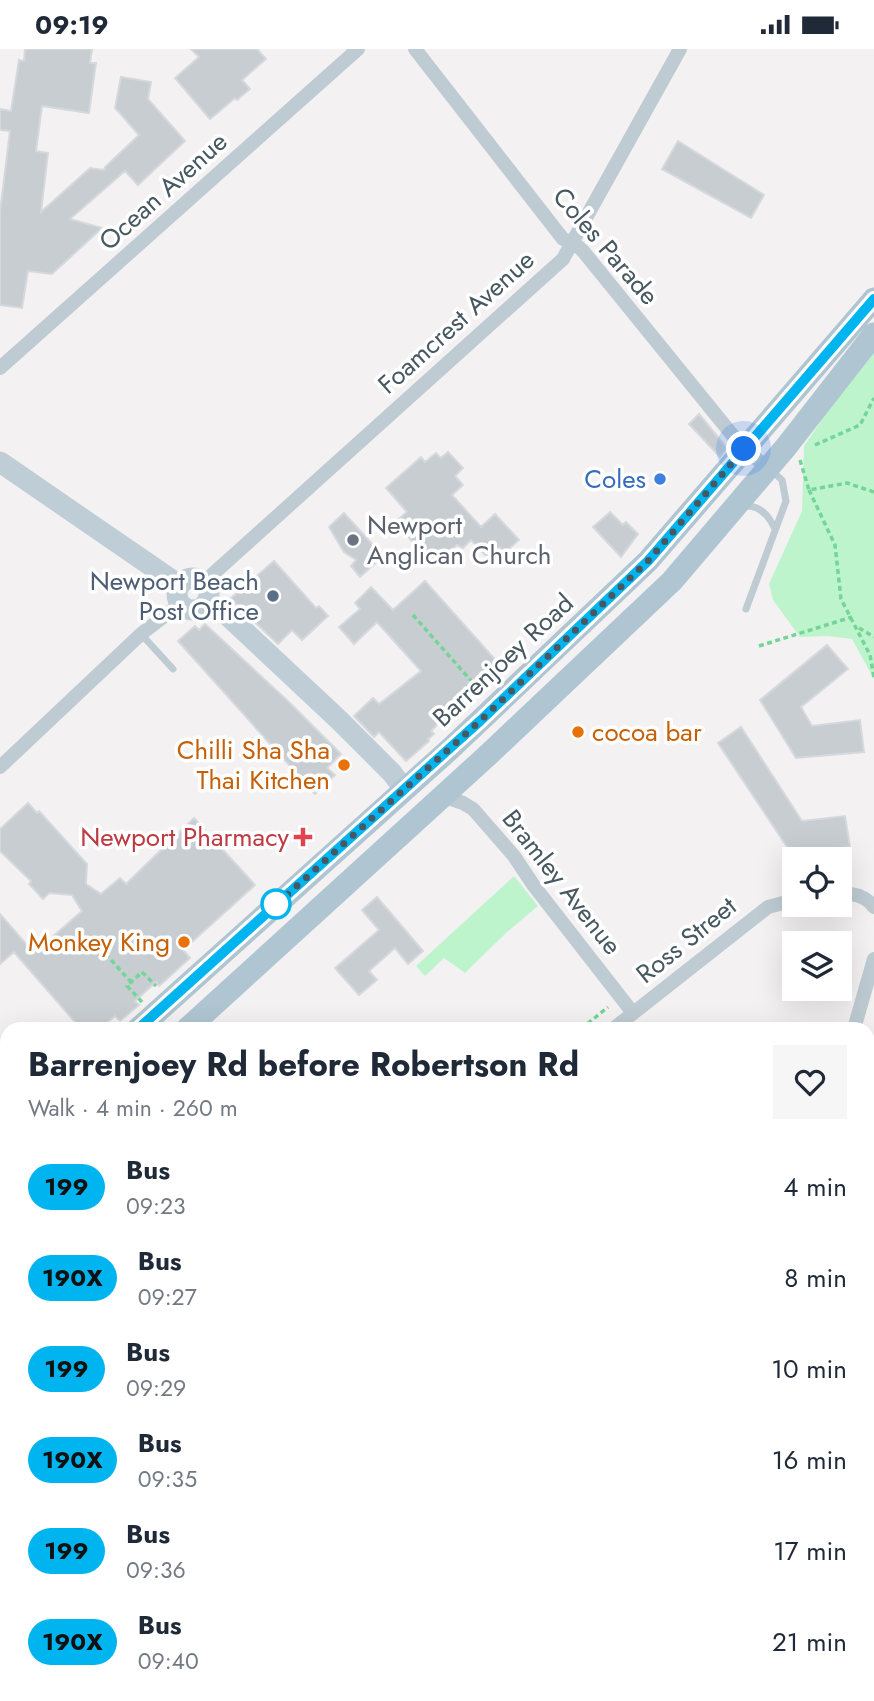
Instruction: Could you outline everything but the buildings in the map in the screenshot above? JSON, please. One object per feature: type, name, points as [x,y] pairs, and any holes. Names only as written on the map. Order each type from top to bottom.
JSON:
[{"type":"main road","name":"Barrenjoey Road","points":[[146,1022],[532,673],[648,561],[874,299]]},
{"type":"main road","points":[[195,1022],[672,581],[737,507],[874,334]]},
{"type":"street","name":"Ocean Avenue","points":[[0,368],[358,49]]},
{"type":"street","name":"Coles Parade","points":[[415,49],[563,239],[583,251],[744,449],[768,468]]},
{"type":"street","name":"Foamcrest Avenue","points":[[204,582],[563,259],[680,49]]},
{"type":"street","points":[[0,462],[180,594],[195,610],[206,604],[210,592],[204,582],[195,578],[184,581],[180,594],[141,634],[0,767]]},
{"type":"street","points":[[206,604],[226,615],[323,705],[392,773],[404,789]]},
{"type":"street","name":"Bramley Avenue","points":[[442,796],[473,809],[514,856],[534,886],[634,1013]]},
{"type":"street","points":[[852,895],[869,900],[874,907]]},
{"type":"street","name":"Ross Street","points":[[622,1022],[768,907],[782,903]]},
{"type":"street","points":[[856,1022],[874,959]]},
{"type":"lane","points":[[746,609],[786,501],[782,481],[768,468]]},
{"type":"lane","points":[[737,507],[752,506],[762,510],[775,529]]},
{"type":"lane","points":[[141,634],[173,670]]},
{"type":"path","points":[[812,446],[860,425],[874,398]]},
{"type":"path","points":[[806,452],[800,459],[809,490],[835,545],[841,599],[858,627],[870,655],[874,678]]},
{"type":"path","points":[[809,490],[847,483],[874,492]]},
{"type":"path","points":[[413,615],[485,696]]},
{"type":"path","points":[[759,646],[852,617]]},
{"type":"path","points":[[858,627],[874,637]]},
{"type":"path","points":[[94,941],[131,982]]},
{"type":"path","points":[[144,1003],[127,986],[142,972],[159,990]]},
{"type":"path","points":[[590,1022],[615,1001]]},
{"type":"green space","points":[[874,344],[874,679],[852,639],[800,637],[773,600],[769,584],[802,511],[804,446]]},
{"type":"green space","points":[[514,876],[538,906],[465,973],[444,958],[425,976],[416,966]]},
{"type":"bus line","name":"199","points":[[146,1022],[480,721],[648,561],[874,299]]},
{"type":"place","name":"Coles","points":[[660,479]]},
{"type":"place","name":"Newport Anglican Church","points":[[353,540]]},
{"type":"place","name":"Newport Beach Post Office","points":[[273,596]]},
{"type":"place","name":"cocoa bar","points":[[578,732]]},
{"type":"place","name":"Chilli Sha Sha Thai Kitchen","points":[[344,765]]},
{"type":"place","name":"Newport Pharmacy","points":[[303,837]]},
{"type":"place","name":"Monkey King","points":[[184,942]]},
{"type":"route","points":[[276,904],[268,912],[541,665],[648,561],[744,449]]}]
